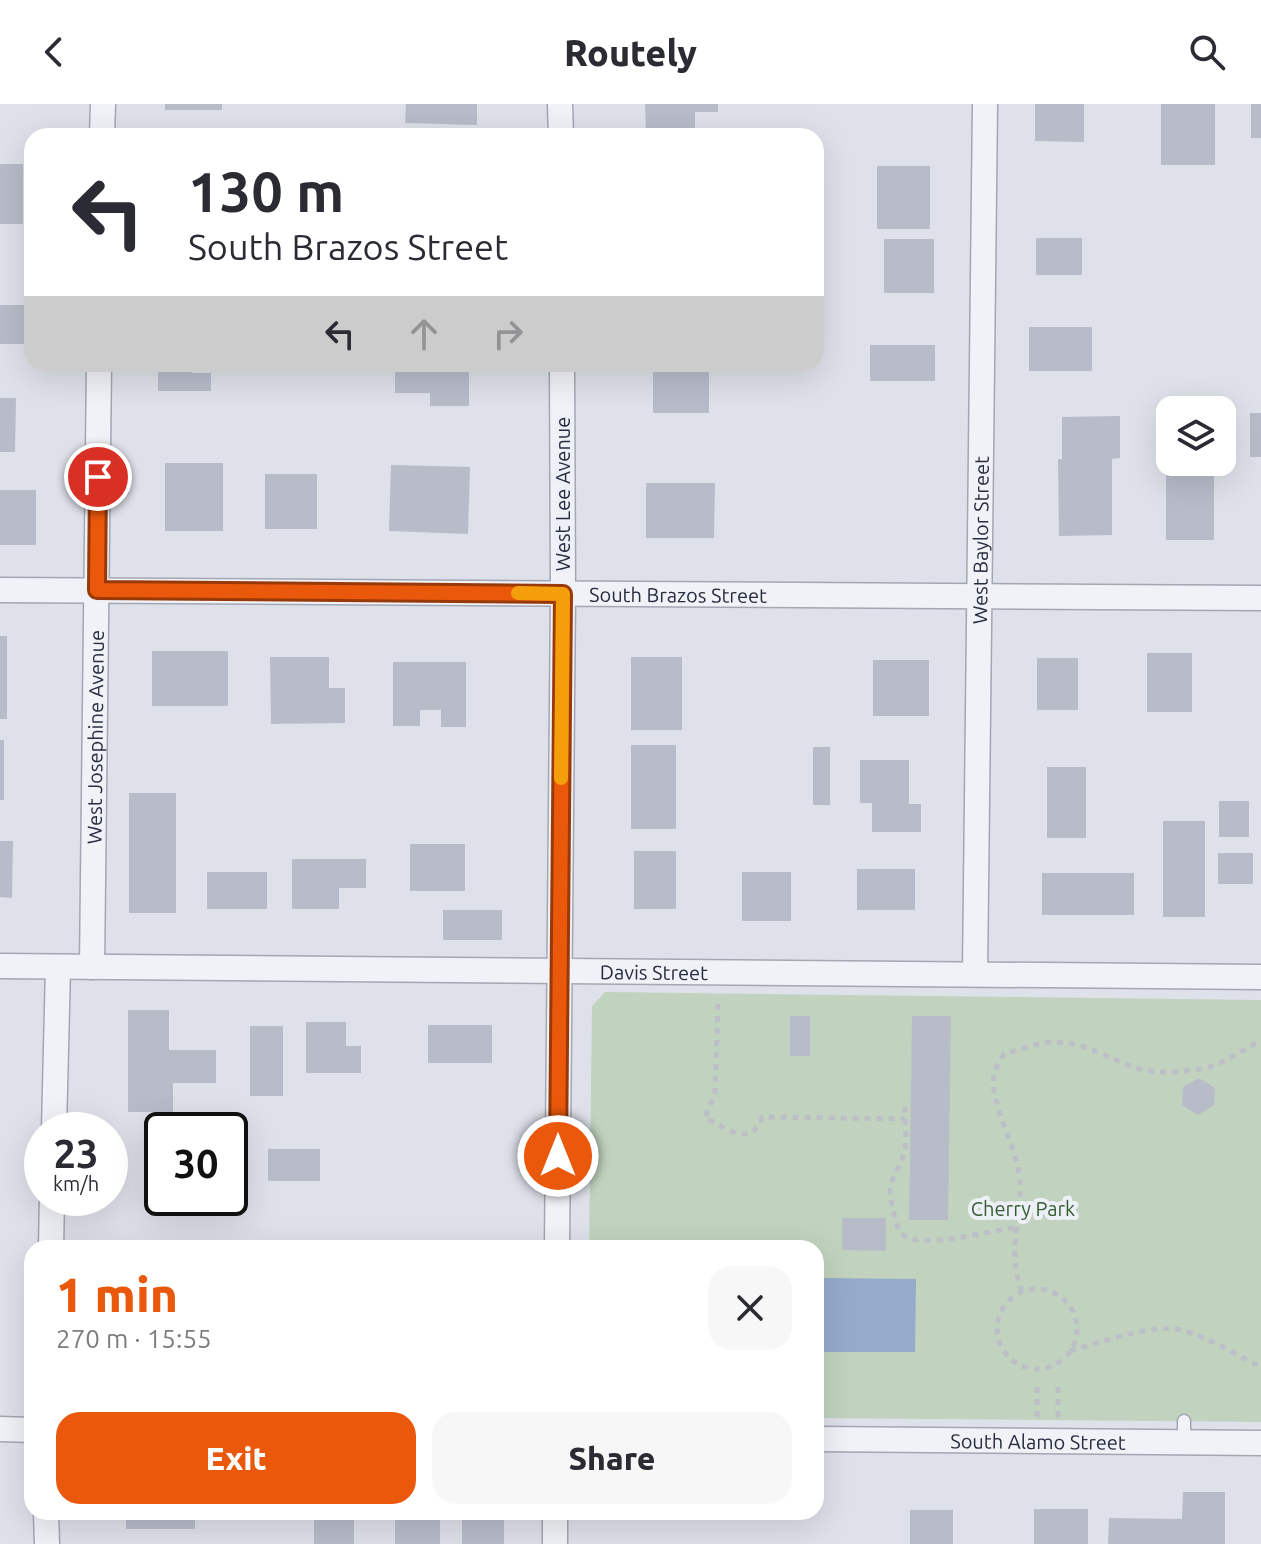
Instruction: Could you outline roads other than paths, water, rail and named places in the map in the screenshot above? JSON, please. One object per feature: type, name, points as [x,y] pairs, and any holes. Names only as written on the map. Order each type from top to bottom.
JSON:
[{"type":"street","points":[[102,128],[103,104]]},
{"type":"street","points":[[560,104],[561,128]]},
{"type":"street","name":"West Baylor Street","points":[[975,974],[985,104]]},
{"type":"street","name":"West Josephine Avenue","points":[[92,967],[99,372]]},
{"type":"street","name":"West Lee Avenue","points":[[557,1240],[562,372]]},
{"type":"street","name":"South Brazos Street","points":[[0,590],[1261,598]]},
{"type":"street","name":"Davis Street","points":[[0,966],[1261,977]]},
{"type":"street","points":[[54,1112],[58,967]]},
{"type":"street","points":[[51,1240],[52,1216]]},
{"type":"street","points":[[0,1429],[24,1430]]},
{"type":"street","name":"South Alamo Street","points":[[824,1439],[1184,1432],[1261,1443]]},
{"type":"street","points":[[46,1520],[47,1544]]},
{"type":"street","points":[[555,1520],[555,1544]]},
{"type":"water","points":[[824,1278],[916,1279],[915,1352],[824,1352],[824,1341],[827,1341],[824,1341]]},
{"type":"park label","name":"Cherry Park","points":[[1023,1208]]}]
